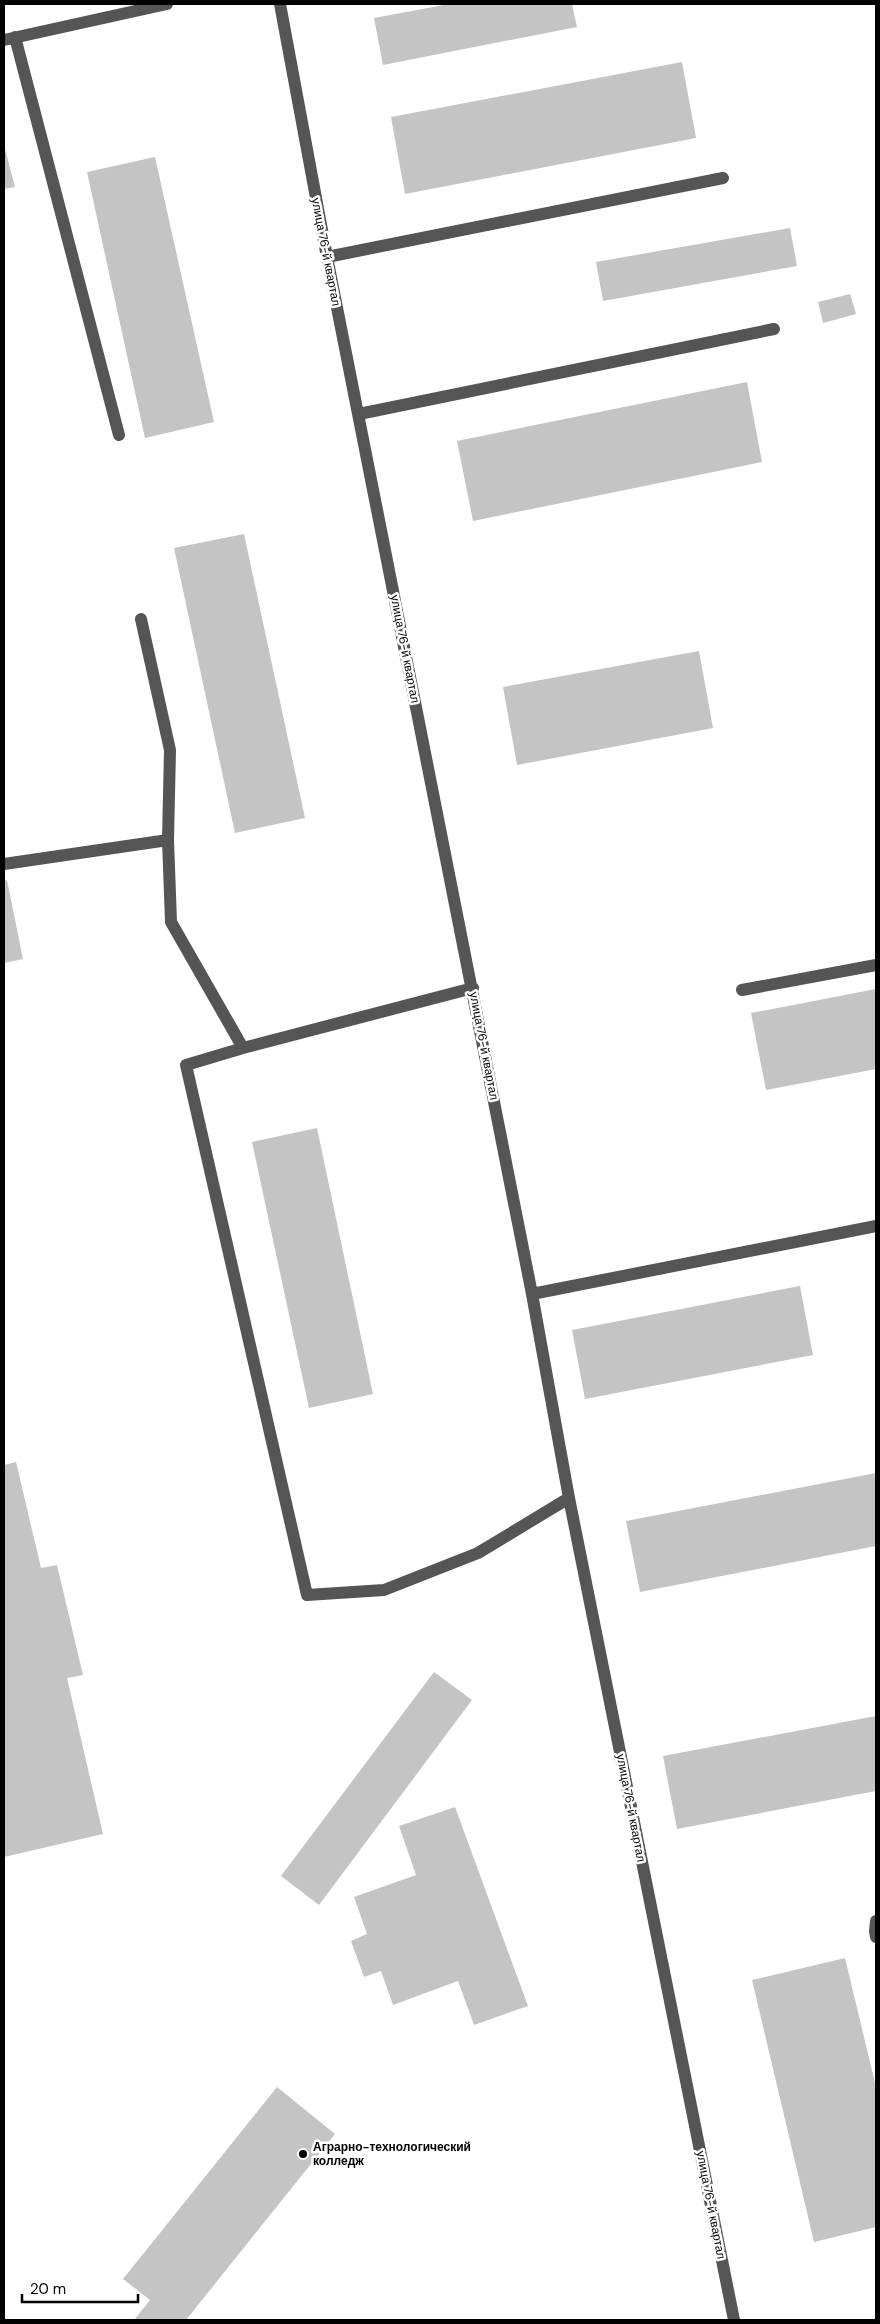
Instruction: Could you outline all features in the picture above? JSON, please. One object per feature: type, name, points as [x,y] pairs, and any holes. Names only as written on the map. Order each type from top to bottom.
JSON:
[{"type":"street","points":[[119,435],[10,38],[168,4]]},
{"type":"street","name":"улица 76-й квартал","points":[[280,4],[327,257],[473,988],[569,1498],[734,2320]]},
{"type":"street","points":[[327,257],[723,178]]},
{"type":"street","points":[[359,414],[774,329]]},
{"type":"street","points":[[141,619],[170,750],[168,840],[171,922],[243,1048]]},
{"type":"street","points":[[4,864],[168,840]]},
{"type":"street","points":[[742,990],[876,965]]},
{"type":"street","points":[[473,988],[243,1048],[186,1065],[307,1596],[384,1590],[478,1554],[569,1498]]},
{"type":"street","points":[[532,1294],[876,1226]]},
{"type":"street","points":[[876,1921],[876,1937]]},
{"type":"building","points":[[449,4],[572,4],[577,27],[383,65],[374,18]]},
{"type":"building","points":[[682,62],[696,138],[405,194],[391,117]]},
{"type":"building","points":[[4,145],[15,187],[4,189]]},
{"type":"building","points":[[155,157],[214,422],[145,438],[87,172]]},
{"type":"building","points":[[790,228],[797,266],[603,301],[596,262]]},
{"type":"building","points":[[850,294],[856,314],[823,323],[818,302]]},
{"type":"building","points":[[747,382],[762,462],[473,521],[457,441]]},
{"type":"building","points":[[244,534],[305,818],[235,833],[174,548]]},
{"type":"building","points":[[699,651],[713,728],[517,765],[503,687]]},
{"type":"building","points":[[7,880],[23,959],[4,963],[4,881]]},
{"type":"building","points":[[876,989],[876,1069],[766,1090],[751,1013]]},
{"type":"building","points":[[317,1128],[373,1394],[309,1408],[252,1142]]},
{"type":"building","points":[[800,1286],[813,1355],[585,1399],[572,1330]]},
{"type":"building","points":[[16,1462],[41,1568],[57,1565],[83,1675],[67,1678],[103,1834],[4,1857],[4,1465]]},
{"type":"building","points":[[876,1473],[876,1546],[640,1592],[626,1521]]},
{"type":"building","points":[[434,1672],[472,1700],[319,1905],[281,1876]]},
{"type":"building","points":[[876,1716],[876,1791],[677,1829],[663,1756]]},
{"type":"building","points":[[455,1807],[528,2006],[474,2025],[458,1981],[393,2005],[381,1971],[364,1977],[351,1941],[367,1934],[354,1897],[416,1875],[399,1826]]},
{"type":"building","points":[[845,1958],[876,2087],[876,2227],[814,2242],[752,1980]]},
{"type":"building","points":[[277,2087],[335,2134],[186,2320],[134,2320],[150,2300],[123,2279]]},
{"type":"place","name":"Аграрно-технологический колледж","points":[[303,2154]]}]
